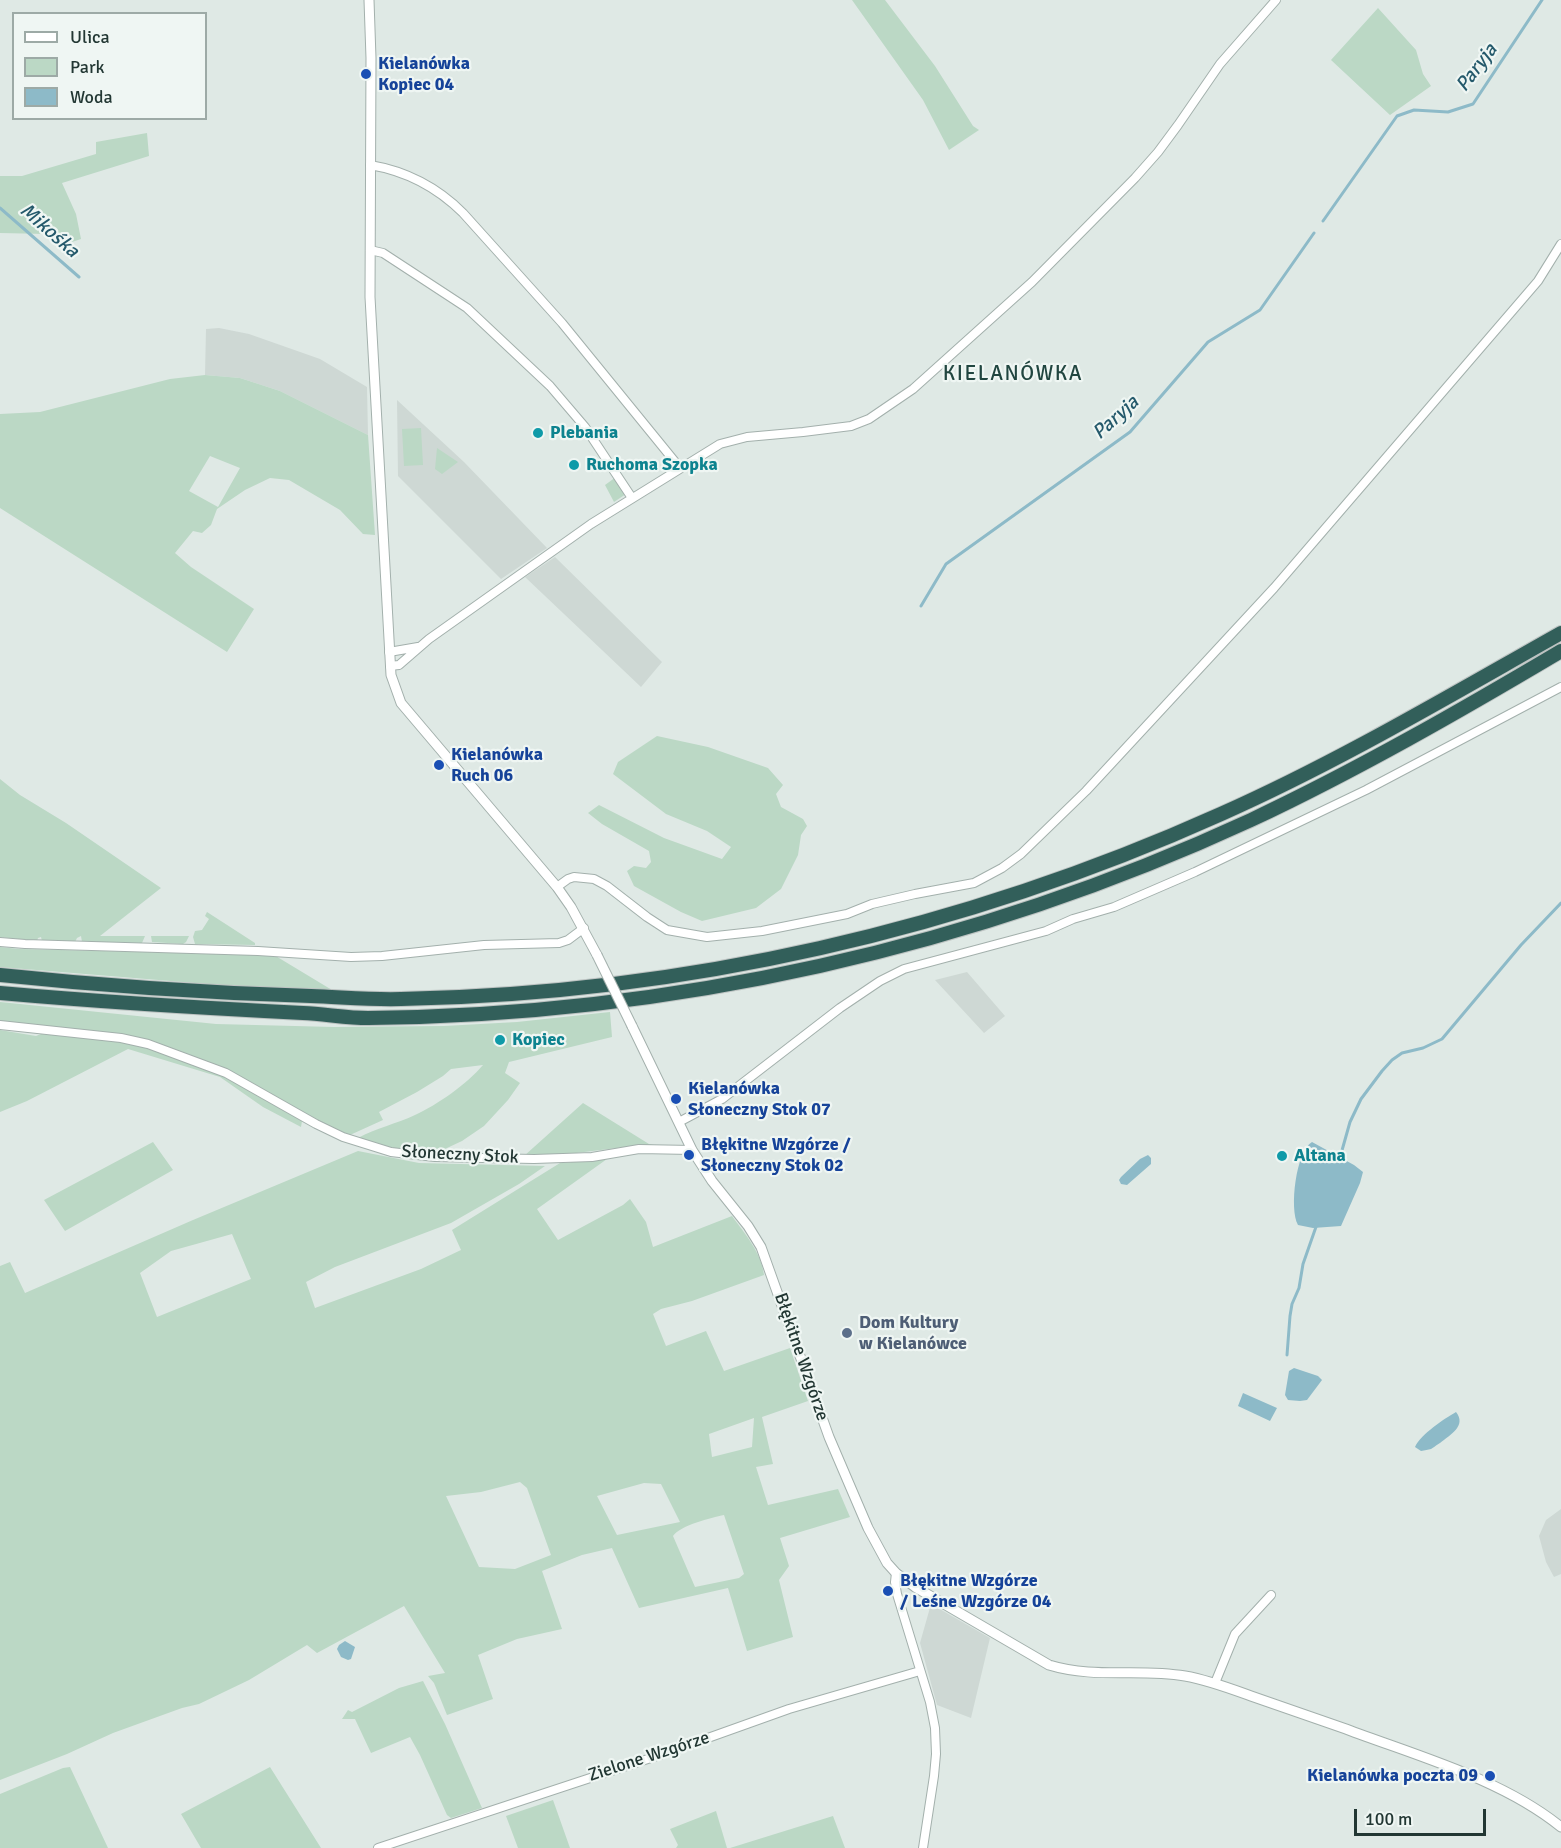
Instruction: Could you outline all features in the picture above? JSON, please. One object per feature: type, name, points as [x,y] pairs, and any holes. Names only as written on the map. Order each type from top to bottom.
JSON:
[{"type":"highway","points":[[0,975],[168,989],[331,996],[361,1000],[401,999],[505,995],[649,980],[803,952],[892,931],[994,902],[1149,845],[1222,814],[1299,777],[1561,633]]},
{"type":"highway","points":[[0,993],[215,1010],[363,1018],[538,1010],[651,998],[812,968],[928,939],[994,919],[1142,867],[1311,790],[1490,693],[1561,651]]},
{"type":"street","name":"Błękitne Wzgórze","points":[[369,0],[372,344],[389,652],[396,693],[406,710],[557,887],[584,928],[692,1150],[761,1247],[829,1437],[880,1551],[896,1573],[915,1587],[1049,1665],[1087,1673],[1155,1673],[1184,1676],[1215,1683],[1501,1788],[1531,1805],[1561,1827]]},
{"type":"street","points":[[390,666],[399,664],[419,646],[591,524],[720,444],[747,437],[825,430],[860,423],[913,389],[1018,295],[1135,178],[1173,132],[1220,64],[1276,0]]},
{"type":"street","points":[[370,165],[404,174],[449,200],[463,213],[562,323],[680,468]]},
{"type":"street","points":[[557,887],[574,877],[594,879],[667,930],[707,937],[762,931],[847,914],[872,904],[974,883],[1002,868],[1021,854],[1086,791],[1274,588],[1538,281],[1561,244]]},
{"type":"street","points":[[370,250],[383,254],[467,308],[550,386],[585,427],[632,498]]},
{"type":"street","points":[[389,652],[419,646]]},
{"type":"street","points":[[679,1122],[722,1099],[840,1008],[880,981],[904,969],[1046,931],[1073,919],[1114,907],[1195,872],[1366,790],[1561,687]]},
{"type":"street","points":[[0,942],[258,951],[351,957],[484,945],[558,943],[568,940],[584,928]]},
{"type":"street","name":"Słoneczny Stok","points":[[0,1025],[121,1038],[148,1044],[226,1073],[343,1137],[391,1152],[435,1157],[534,1159],[592,1157],[639,1149],[692,1150]]},
{"type":"street","points":[[896,1573],[897,1594],[930,1702],[935,1728],[936,1754],[923,1848]]},
{"type":"street","points":[[1215,1683],[1235,1634],[1271,1595]]},
{"type":"street","name":"Zielone Wzgórze","points":[[378,1848],[663,1754],[789,1709],[920,1671]]},
{"type":"shaded area","points":[[219,328],[249,334],[320,359],[367,387],[368,435],[280,391],[240,378],[205,375],[206,329]]},
{"type":"shaded area","points":[[397,400],[464,462],[547,548],[501,579],[398,476]]},
{"type":"shaded area","points":[[555,557],[662,662],[641,687],[525,577]]},
{"type":"shaded area","points":[[967,972],[1005,1016],[984,1033],[935,980]]},
{"type":"shaded area","points":[[1561,1509],[1561,1574],[1554,1577],[1546,1562],[1539,1536],[1546,1520]]},
{"type":"shaded area","points":[[931,1604],[990,1638],[971,1718],[937,1705],[920,1643]]},
{"type":"green space","points":[[852,0],[885,0],[935,66],[973,126],[979,130],[949,150],[923,100]]},
{"type":"green space","points":[[1378,8],[1416,50],[1423,74],[1431,86],[1390,115],[1331,60]]},
{"type":"green space","points":[[147,133],[149,156],[62,183],[76,214],[81,239],[60,246],[46,234],[0,233],[0,176],[22,176],[96,154],[96,142]]},
{"type":"green space","points":[[205,375],[240,378],[280,391],[368,435],[375,535],[363,534],[340,510],[289,480],[270,478],[245,490],[217,509],[211,525],[202,533],[193,531],[175,553],[191,567],[254,609],[227,652],[0,508],[0,414],[40,412],[170,379]],"holes":[[[210,456],[240,468],[218,507],[189,491]]]},
{"type":"green space","points":[[421,428],[423,465],[404,466],[402,429]]},
{"type":"green space","points":[[437,448],[458,462],[442,474],[435,469]]},
{"type":"green space","points":[[616,477],[626,494],[614,502],[605,485]]},
{"type":"green space","points":[[657,736],[708,747],[768,768],[783,785],[776,794],[781,807],[803,819],[807,826],[801,835],[798,855],[781,889],[756,908],[702,921],[634,886],[627,871],[634,866],[646,868],[651,862],[649,851],[602,824],[588,813],[599,805],[664,838],[722,859],[731,847],[707,831],[666,814],[613,774],[618,762]]},
{"type":"green space","points":[[0,779],[20,795],[66,823],[161,888],[100,936],[145,936],[142,943],[82,942],[81,936],[75,942],[42,941],[41,937],[37,941],[0,937]]},
{"type":"green space","points":[[207,912],[255,945],[195,944],[193,937],[195,931],[202,930],[209,919],[205,916]]},
{"type":"green space","points":[[151,936],[189,936],[183,944],[152,942]]},
{"type":"green space","points":[[0,947],[274,955],[332,990],[256,988],[0,967]]},
{"type":"green space","points":[[0,1002],[216,1024],[334,1027],[444,1026],[517,1022],[610,1012],[612,1037],[509,1062],[505,1073],[520,1083],[508,1100],[484,1126],[462,1141],[432,1155],[383,1146],[358,1138],[433,1106],[460,1087],[483,1065],[451,1069],[417,1092],[379,1112],[383,1120],[350,1135],[319,1123],[220,1068],[171,1048],[136,1038],[0,1022]]},
{"type":"green space","points":[[0,1030],[36,1036],[41,1034],[105,1039],[177,1057],[219,1073],[251,1089],[302,1121],[301,1127],[263,1107],[220,1077],[128,1049],[27,1101],[0,1112]]},
{"type":"green space","points":[[583,1103],[649,1144],[654,1145],[524,1156]]},
{"type":"green space","points":[[153,1142],[173,1170],[65,1231],[44,1200]]},
{"type":"green space","points":[[358,1151],[419,1163],[545,1166],[519,1184],[451,1223],[335,1267],[306,1282],[315,1308],[421,1269],[461,1250],[452,1230],[560,1163],[607,1159],[537,1209],[558,1240],[630,1199],[646,1222],[653,1247],[732,1216],[756,1251],[764,1275],[692,1301],[661,1309],[653,1314],[666,1346],[706,1331],[724,1371],[790,1348],[808,1401],[762,1417],[773,1464],[756,1467],[768,1505],[838,1489],[850,1517],[780,1538],[789,1566],[779,1580],[793,1637],[747,1651],[728,1588],[639,1608],[612,1548],[582,1555],[542,1571],[562,1629],[517,1639],[478,1655],[493,1699],[447,1715],[434,1683],[428,1676],[445,1673],[404,1606],[317,1653],[307,1645],[249,1680],[199,1704],[113,1733],[0,1780],[0,1266],[10,1262],[25,1293]],"holes":[[[232,1234],[251,1279],[157,1317],[140,1273],[171,1251]],[[754,1418],[752,1447],[712,1457],[709,1434]],[[520,1482],[527,1488],[551,1555],[515,1569],[479,1567],[446,1496],[481,1492]],[[644,1483],[661,1484],[680,1522],[617,1535],[597,1496]],[[724,1515],[744,1574],[739,1578],[695,1587],[673,1536],[689,1525]]]},
{"type":"green space","points":[[423,1681],[445,1724],[482,1808],[451,1818],[447,1815],[410,1737],[371,1753],[355,1719],[342,1719],[348,1710],[352,1712],[399,1688]]},
{"type":"green space","points":[[70,1767],[108,1848],[0,1848],[0,1794]]},
{"type":"green space","points":[[270,1767],[321,1848],[201,1848],[181,1814]]},
{"type":"green space","points":[[553,1800],[570,1848],[518,1848],[506,1816]]},
{"type":"green space","points":[[716,1811],[727,1848],[676,1848],[678,1845],[670,1829]]},
{"type":"green space","points":[[833,1816],[845,1848],[730,1848]]},
{"type":"water","points":[[1312,1142],[1363,1172],[1341,1226],[1313,1228],[1298,1225],[1295,1217],[1294,1194],[1298,1168],[1306,1147]]},
{"type":"water","points":[[1148,1155],[1151,1158],[1151,1164],[1127,1185],[1121,1184],[1119,1180],[1121,1177],[1140,1159]]},
{"type":"water","points":[[1294,1368],[1318,1376],[1322,1380],[1307,1400],[1288,1400],[1285,1395],[1289,1371]]},
{"type":"water","points":[[1243,1393],[1277,1408],[1270,1421],[1238,1406]]},
{"type":"water","points":[[1456,1412],[1460,1422],[1456,1430],[1431,1449],[1421,1451],[1415,1447],[1427,1432]]},
{"type":"water","points":[[345,1641],[355,1647],[351,1659],[348,1660],[341,1657],[337,1649]]},
{"type":"waterway","name":"Paryja","points":[[1323,221],[1397,116],[1414,110],[1448,112],[1473,104],[1542,0]]},
{"type":"waterway","name":"Mikośka","points":[[0,208],[79,277]]},
{"type":"waterway","name":"Paryja","points":[[921,606],[946,564],[1130,432],[1208,342],[1260,310],[1314,233]]},
{"type":"waterway","points":[[1339,1161],[1350,1122],[1361,1099],[1382,1071],[1402,1053],[1423,1048],[1442,1039],[1521,945],[1561,903]]},
{"type":"waterway","points":[[1287,1355],[1292,1304],[1299,1288],[1303,1264],[1317,1224]]},
{"type":"place","name":"Kielanówka Kopiec 04","points":[[366,74]]},
{"type":"place","name":"Plebania","points":[[538,433]]},
{"type":"place","name":"Ruchoma Szopka","points":[[574,465]]},
{"type":"place","name":"Kielanówka Ruch 06","points":[[439,765]]},
{"type":"place","name":"Kopiec","points":[[500,1040]]},
{"type":"place","name":"Kielanówka Słoneczny Stok 07","points":[[676,1099]]},
{"type":"place","name":"Błękitne Wzgórze / Słoneczny Stok 02","points":[[689,1155]]},
{"type":"place","name":"Altana","points":[[1282,1156]]},
{"type":"place","name":"Dom Kultury w Kielanówce","points":[[847,1333]]},
{"type":"place","name":"Błękitne Wzgórze / Leśne Wzgórze 04","points":[[888,1591]]},
{"type":"place","name":"Kielanówka poczta 09","points":[[1490,1776]]},
{"type":"district","name":"KIELANÓWKA","points":[[1013,374]]}]
